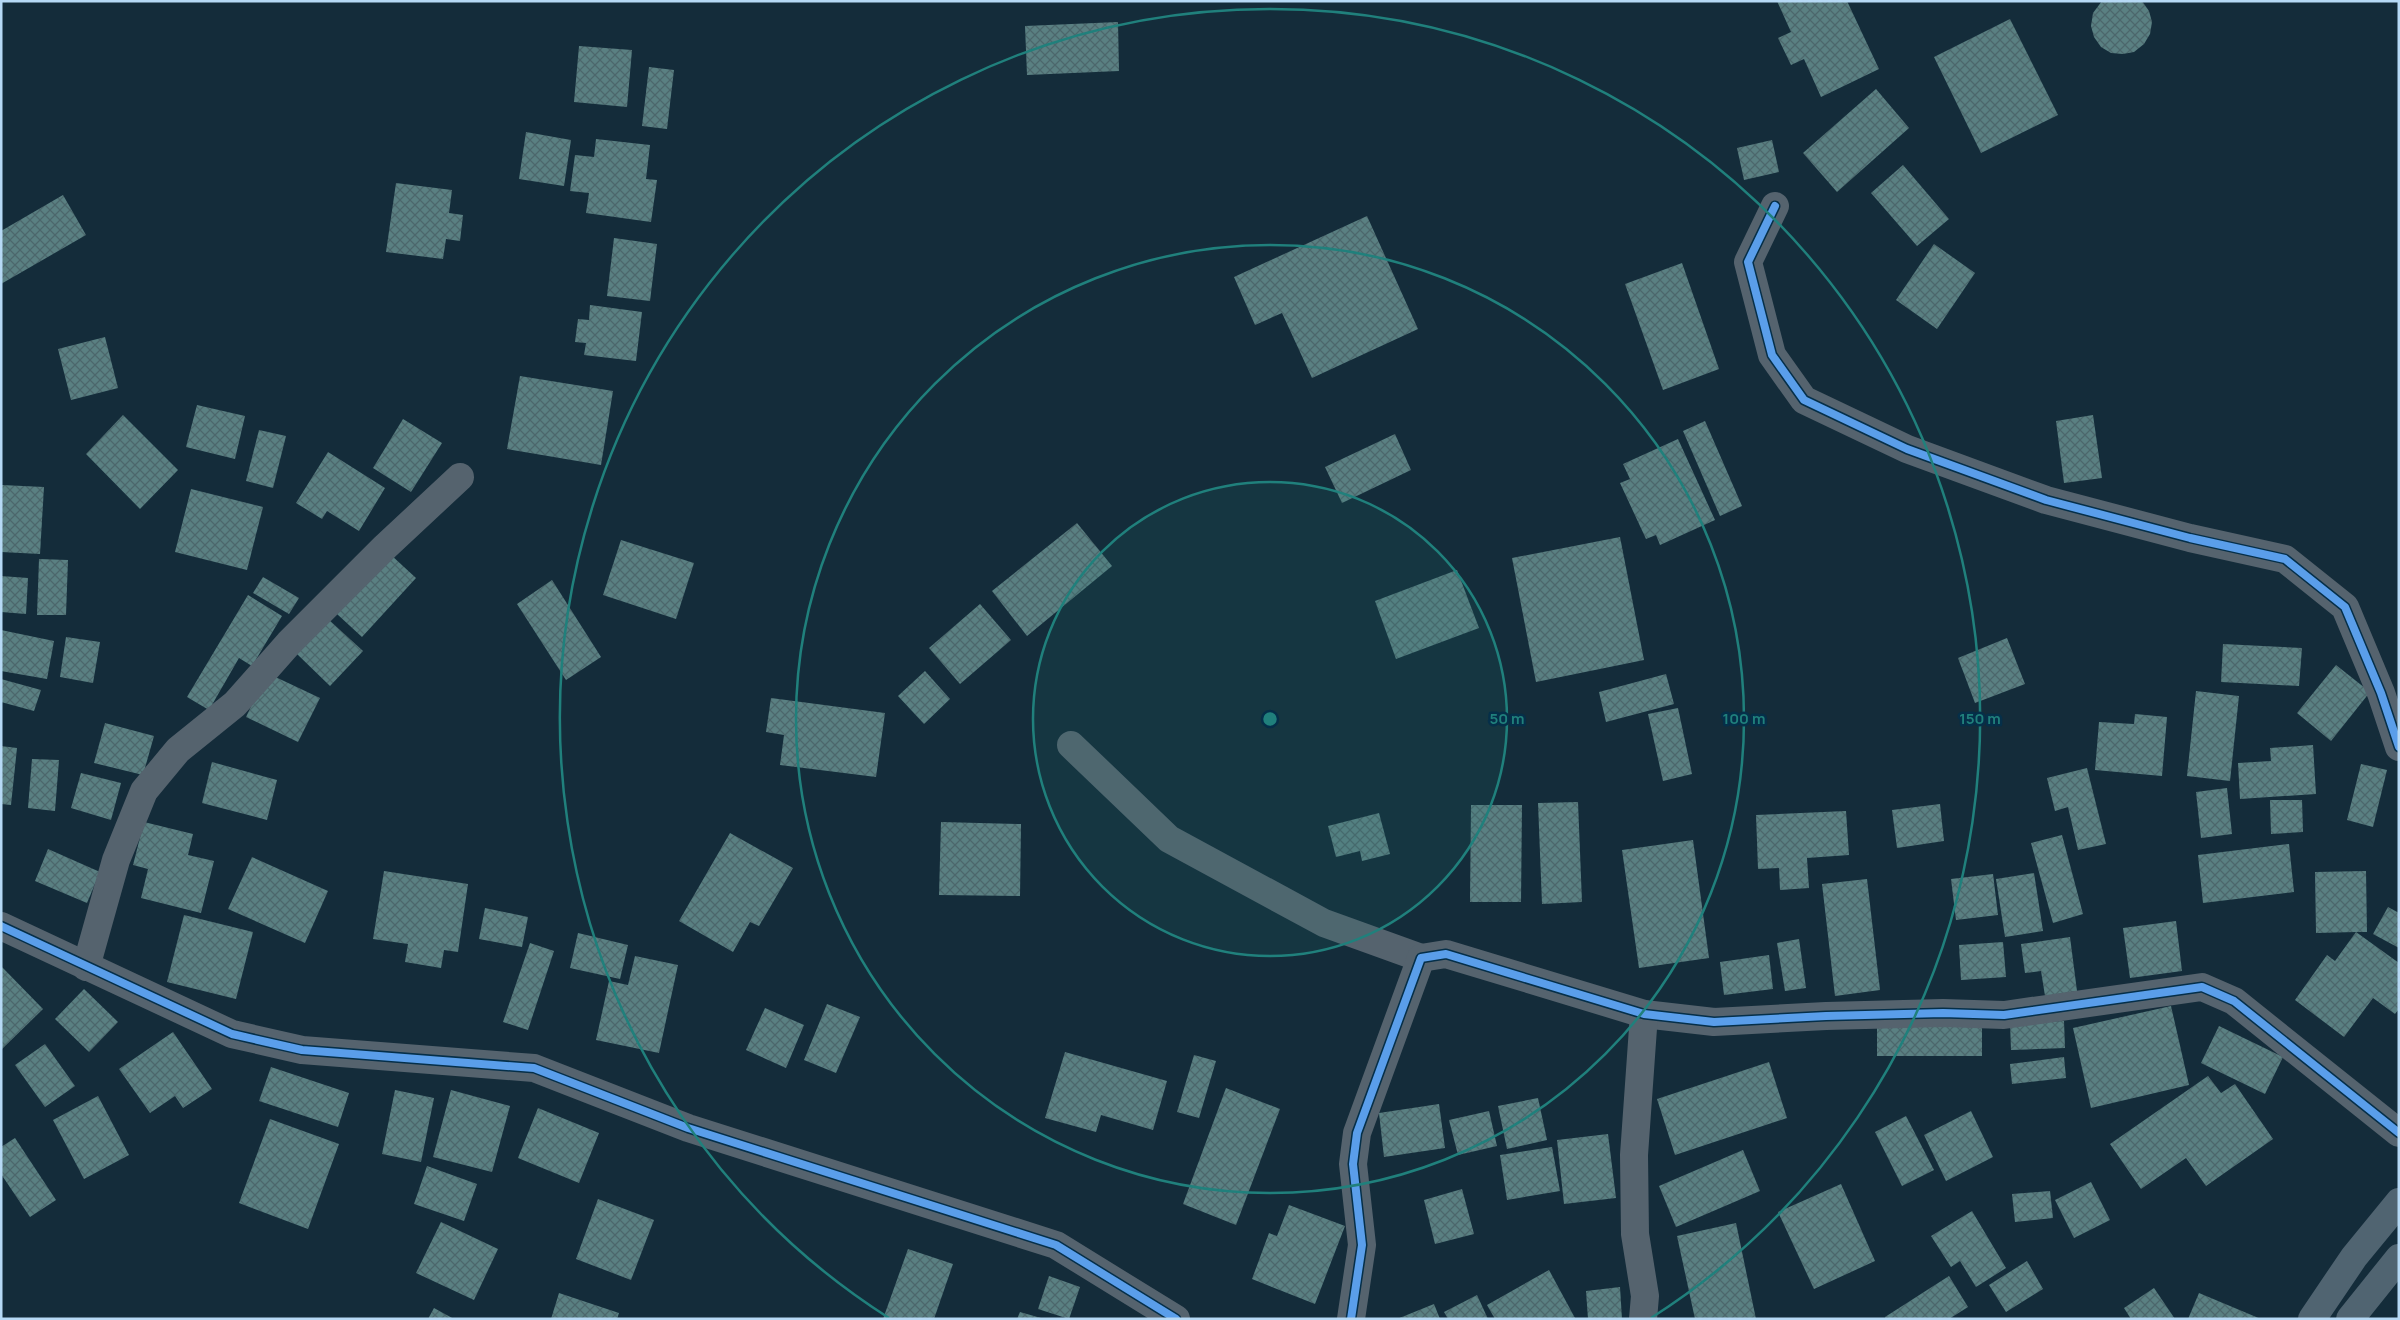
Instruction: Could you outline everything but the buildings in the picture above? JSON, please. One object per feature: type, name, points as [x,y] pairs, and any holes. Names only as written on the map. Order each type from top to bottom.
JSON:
[{"type":"main road","points":[[2312,1319],[2354,1257],[2399,1202]]},
{"type":"main road","points":[[2350,1319],[2399,1258]]},
{"type":"street","points":[[1775,206],[1748,262],[1772,355],[1804,400],[1907,449],[2046,500],[2190,538],[2285,559],[2345,608],[2380,693],[2399,747]]},
{"type":"street","points":[[86,967],[116,860],[144,791],[178,750],[234,704],[289,643],[460,477]]},
{"type":"street","points":[[1071,745],[1169,839],[1324,924],[1421,958],[1446,954],[1644,1014],[1714,1022],[1826,1016],[1943,1013],[2004,1015],[2202,987],[2234,1001],[2399,1133]]},
{"type":"street","points":[[1,926],[232,1034],[302,1050],[534,1068],[688,1128],[1056,1245],[1176,1319]]},
{"type":"street","points":[[1350,1319],[1362,1245],[1353,1164],[1357,1133],[1421,958]]},
{"type":"street","points":[[1643,1319],[1645,1296],[1635,1234],[1634,1155],[1644,1014]]},
{"type":"cycle path","points":[[1775,206],[1748,262],[1772,355],[1804,400],[1907,449],[2046,500],[2190,538],[2285,559],[2345,607],[2381,693],[2399,747]]},
{"type":"cycle path","points":[[1,926],[232,1034],[302,1050],[534,1068],[688,1128],[1056,1245],[1176,1319]]},
{"type":"cycle path","points":[[1351,1319],[1362,1245],[1353,1164],[1357,1133],[1421,958],[1446,954],[1644,1014],[1714,1022],[1826,1016],[1943,1013],[2004,1015],[2202,987],[2234,1001],[2399,1133]]}]
